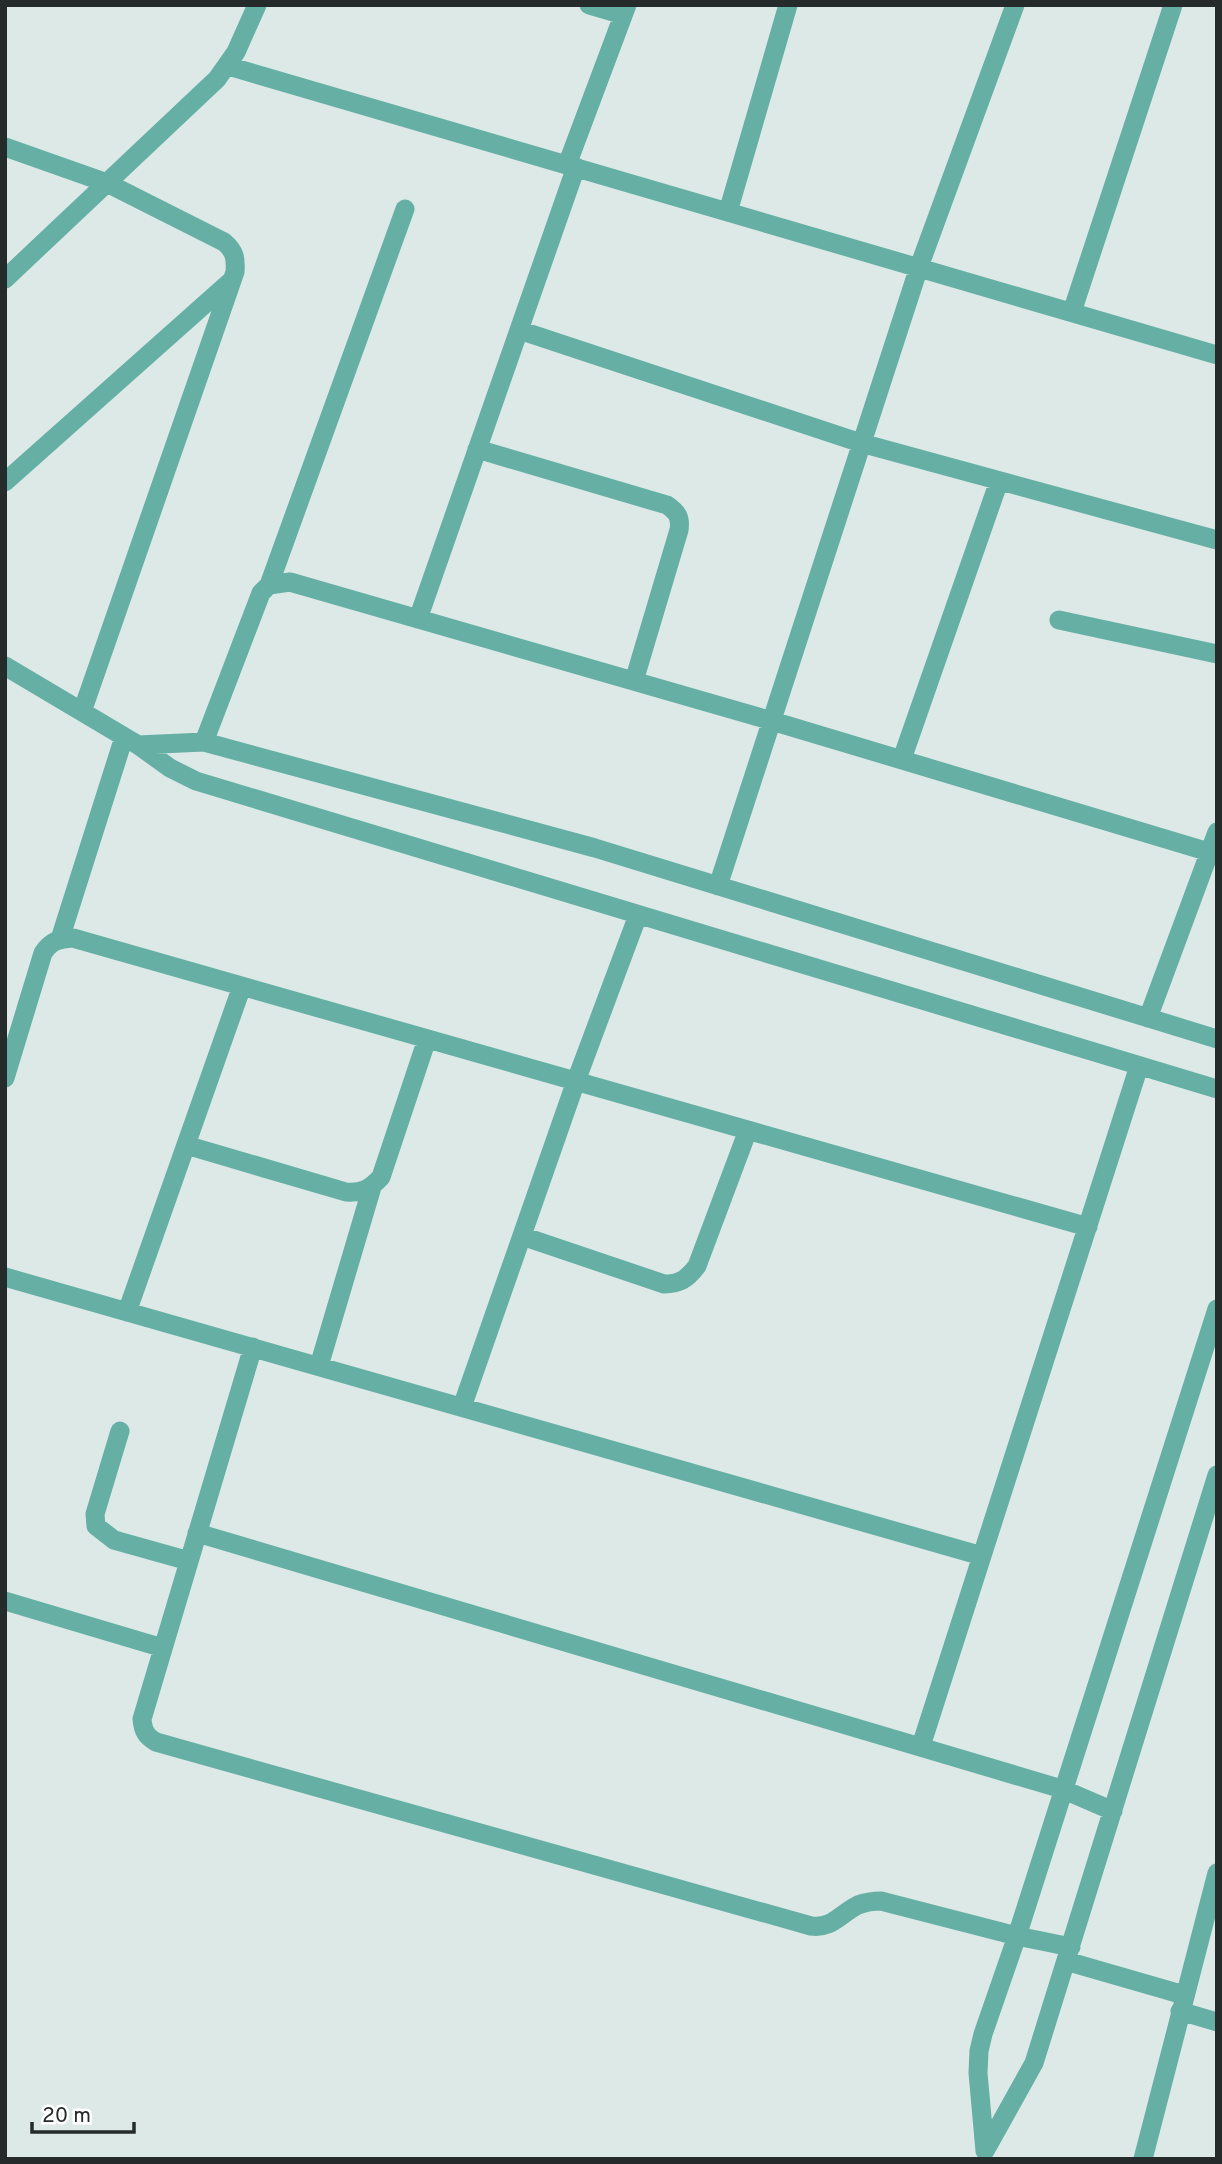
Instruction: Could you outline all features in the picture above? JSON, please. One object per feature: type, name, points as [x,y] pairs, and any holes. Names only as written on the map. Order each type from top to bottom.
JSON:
[{"type":"street","points":[[5,279],[228,66],[257,5]]},
{"type":"street","points":[[418,619],[519,330],[571,166],[625,10],[589,5]]},
{"type":"street","points":[[728,212],[788,5]]},
{"type":"street","points":[[718,886],[919,267],[1015,5]]},
{"type":"street","points":[[1072,313],[1173,5]]},
{"type":"street","points":[[228,66],[1217,355]]},
{"type":"street","points":[[5,147],[107,184],[224,242],[233,249],[235,260],[232,279],[82,712]]},
{"type":"street","points":[[204,742],[261,593],[269,585],[405,209]]},
{"type":"street","points":[[5,482],[232,279]]},
{"type":"street","points":[[519,330],[862,443],[1217,540]]},
{"type":"street","points":[[477,449],[667,505],[676,511],[680,519],[679,530],[634,681]]},
{"type":"street","points":[[902,760],[999,481]]},
{"type":"street","points":[[269,585],[290,582],[772,720],[1209,852]]},
{"type":"street","points":[[1059,620],[1217,654]]},
{"type":"street","points":[[5,666],[131,741],[170,768],[196,781],[1217,1089]]},
{"type":"street","points":[[131,741],[204,742],[595,848],[1217,1039]]},
{"type":"street","points":[[60,939],[131,741]]},
{"type":"street","points":[[1148,1018],[1217,832]]},
{"type":"street","points":[[462,1407],[576,1082],[638,915]]},
{"type":"street","points":[[5,1078],[43,953],[50,943],[73,938],[1088,1227]]},
{"type":"street","points":[[127,1312],[242,986]]},
{"type":"street","points":[[186,1145],[346,1192],[360,1193],[372,1187],[381,1177],[427,1039]]},
{"type":"street","points":[[921,1746],[1139,1066]]},
{"type":"street","points":[[522,1236],[664,1284],[677,1284],[688,1278],[697,1266],[748,1130]]},
{"type":"street","points":[[319,1366],[372,1187]]},
{"type":"street","points":[[5,1277],[982,1556]]},
{"type":"street","points":[[1217,1309],[1017,1936],[983,2034],[978,2073],[985,2151],[1031,2071],[1217,1475]]},
{"type":"street","points":[[253,1347],[142,1719],[143,1730],[148,1738],[811,1927],[827,1926],[855,1907],[867,1902],[881,1901],[1017,1936],[1068,1954],[1182,2003],[1217,2022]]},
{"type":"street","points":[[120,1431],[94,1514],[96,1527],[114,1540],[189,1561]]},
{"type":"street","points":[[197,1533],[921,1746],[1062,1789],[1113,1811]]},
{"type":"street","points":[[5,1601],[163,1648]]},
{"type":"street","points":[[1143,2159],[1217,1873]]}]
